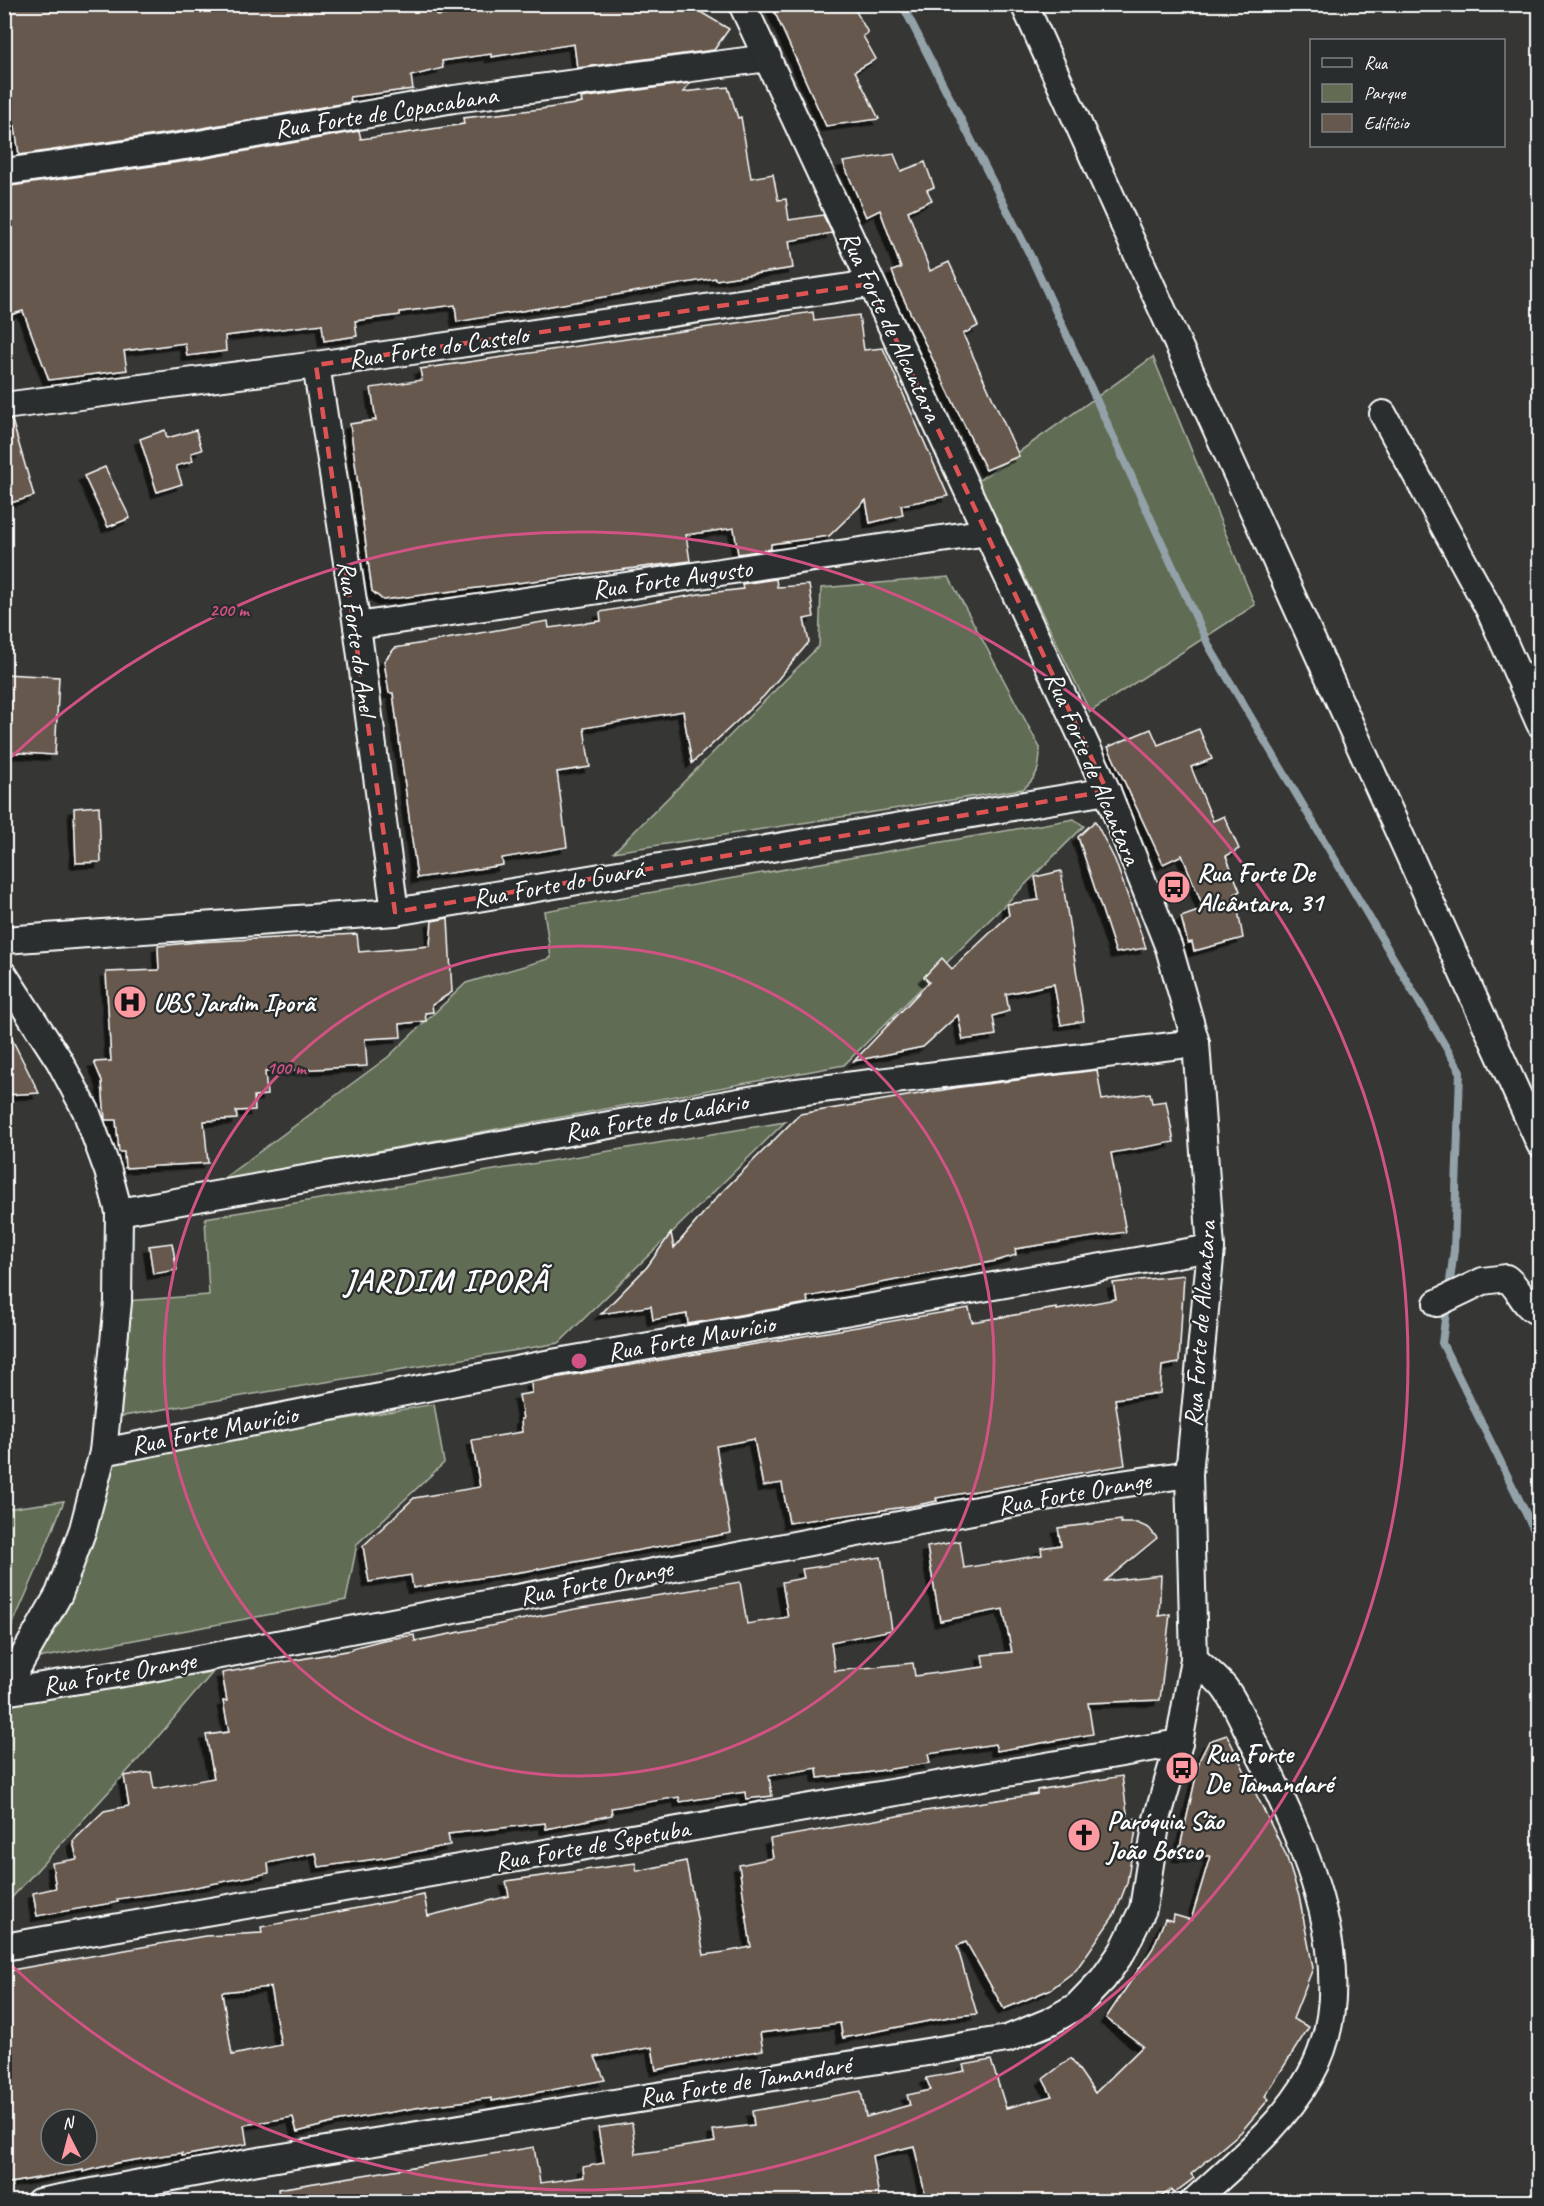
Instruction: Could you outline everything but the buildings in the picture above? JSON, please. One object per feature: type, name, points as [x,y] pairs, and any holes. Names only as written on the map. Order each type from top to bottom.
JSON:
[{"type":"street","name":"Rua Forte de Alcantara","points":[[742,4],[1107,791],[1169,948],[1196,1043],[1211,1248],[1189,1474],[1194,1659]]},
{"type":"street","points":[[1024,4],[1539,1144]]},
{"type":"street","name":"Rua Forte de Copacabana","points":[[4,172],[199,144],[454,99],[768,58]]},
{"type":"street","name":"Rua Forte do Castelo","points":[[4,406],[316,365],[870,284]]},
{"type":"street","name":"Rua Forte do Anel","points":[[316,365],[357,626],[394,912]]},
{"type":"street","points":[[1383,414],[1489,609],[1539,724]]},
{"type":"street","name":"Rua Forte Augusto","points":[[357,626],[988,532]]},
{"type":"street","name":"Rua Forte do Guará","points":[[4,940],[394,912],[1107,791]]},
{"type":"street","points":[[4,975],[59,1060],[86,1111],[108,1171],[119,1212],[118,1302],[103,1452],[83,1530],[59,1594],[4,1692]]},
{"type":"street","name":"Rua Forte do Ladário","points":[[119,1212],[789,1093],[1196,1043]]},
{"type":"street","name":"Rua Forte Maurício","points":[[103,1452],[546,1364],[1211,1248]]},
{"type":"street","points":[[1437,1303],[1483,1281],[1506,1278],[1514,1283],[1527,1306],[1539,1312]]},
{"type":"street","name":"Rua Forte Orange","points":[[4,1692],[136,1671],[1064,1493],[1189,1474]]},
{"type":"street","points":[[1193,2202],[1277,2122],[1311,2075],[1331,2012],[1329,1942],[1305,1850],[1282,1798],[1224,1687],[1194,1659]]},
{"type":"street","name":"Rua Forte de Tamandaré","points":[[39,2202],[258,2161],[1007,2039],[1051,2021],[1077,2006],[1102,1979],[1122,1952],[1143,1909],[1157,1818],[1179,1743],[1194,1659]]},
{"type":"street","name":"Rua Forte de Sepetuba","points":[[4,1947],[1179,1743]]},
{"type":"highlighted area","points":[[870,284],[1107,791],[395,912],[316,365]]},
{"type":"green space","points":[[1153,357],[1255,605],[1090,712],[978,481]]},
{"type":"green space","points":[[949,577],[1040,748],[1037,771],[1023,789],[614,852],[819,646],[821,588]]},
{"type":"green space","points":[[1074,819],[1084,826],[844,1065],[221,1180],[388,1057],[466,983],[551,958],[544,911]]},
{"type":"green space","points":[[785,1122],[559,1343],[111,1418],[125,1301],[209,1295],[205,1218]]},
{"type":"green space","points":[[434,1404],[444,1463],[357,1544],[346,1600],[33,1659],[107,1460]]},
{"type":"green space","points":[[64,1501],[37,1569],[5,1642],[5,1509]]},
{"type":"green space","points":[[213,1672],[146,1751],[5,1905],[4,1713],[12,1700]]},
{"type":"waterway","points":[[902,4],[1031,257],[1210,648],[1460,1071],[1454,1250],[1442,1343],[1540,1542]]},
{"type":"place","name":"Rua Forte De Alcântara, 31","points":[[1174,887]]},
{"type":"place","name":"UBS Jardim Iporã","points":[[130,1002]]},
{"type":"place","name":"Rua Forte De Tamandaré","points":[[1182,1768]]},
{"type":"place","name":"Paróquia São João Bosco","points":[[1084,1835]]},
{"type":"district","name":"JARDIM IPORÃ","points":[[446,1280]]}]
